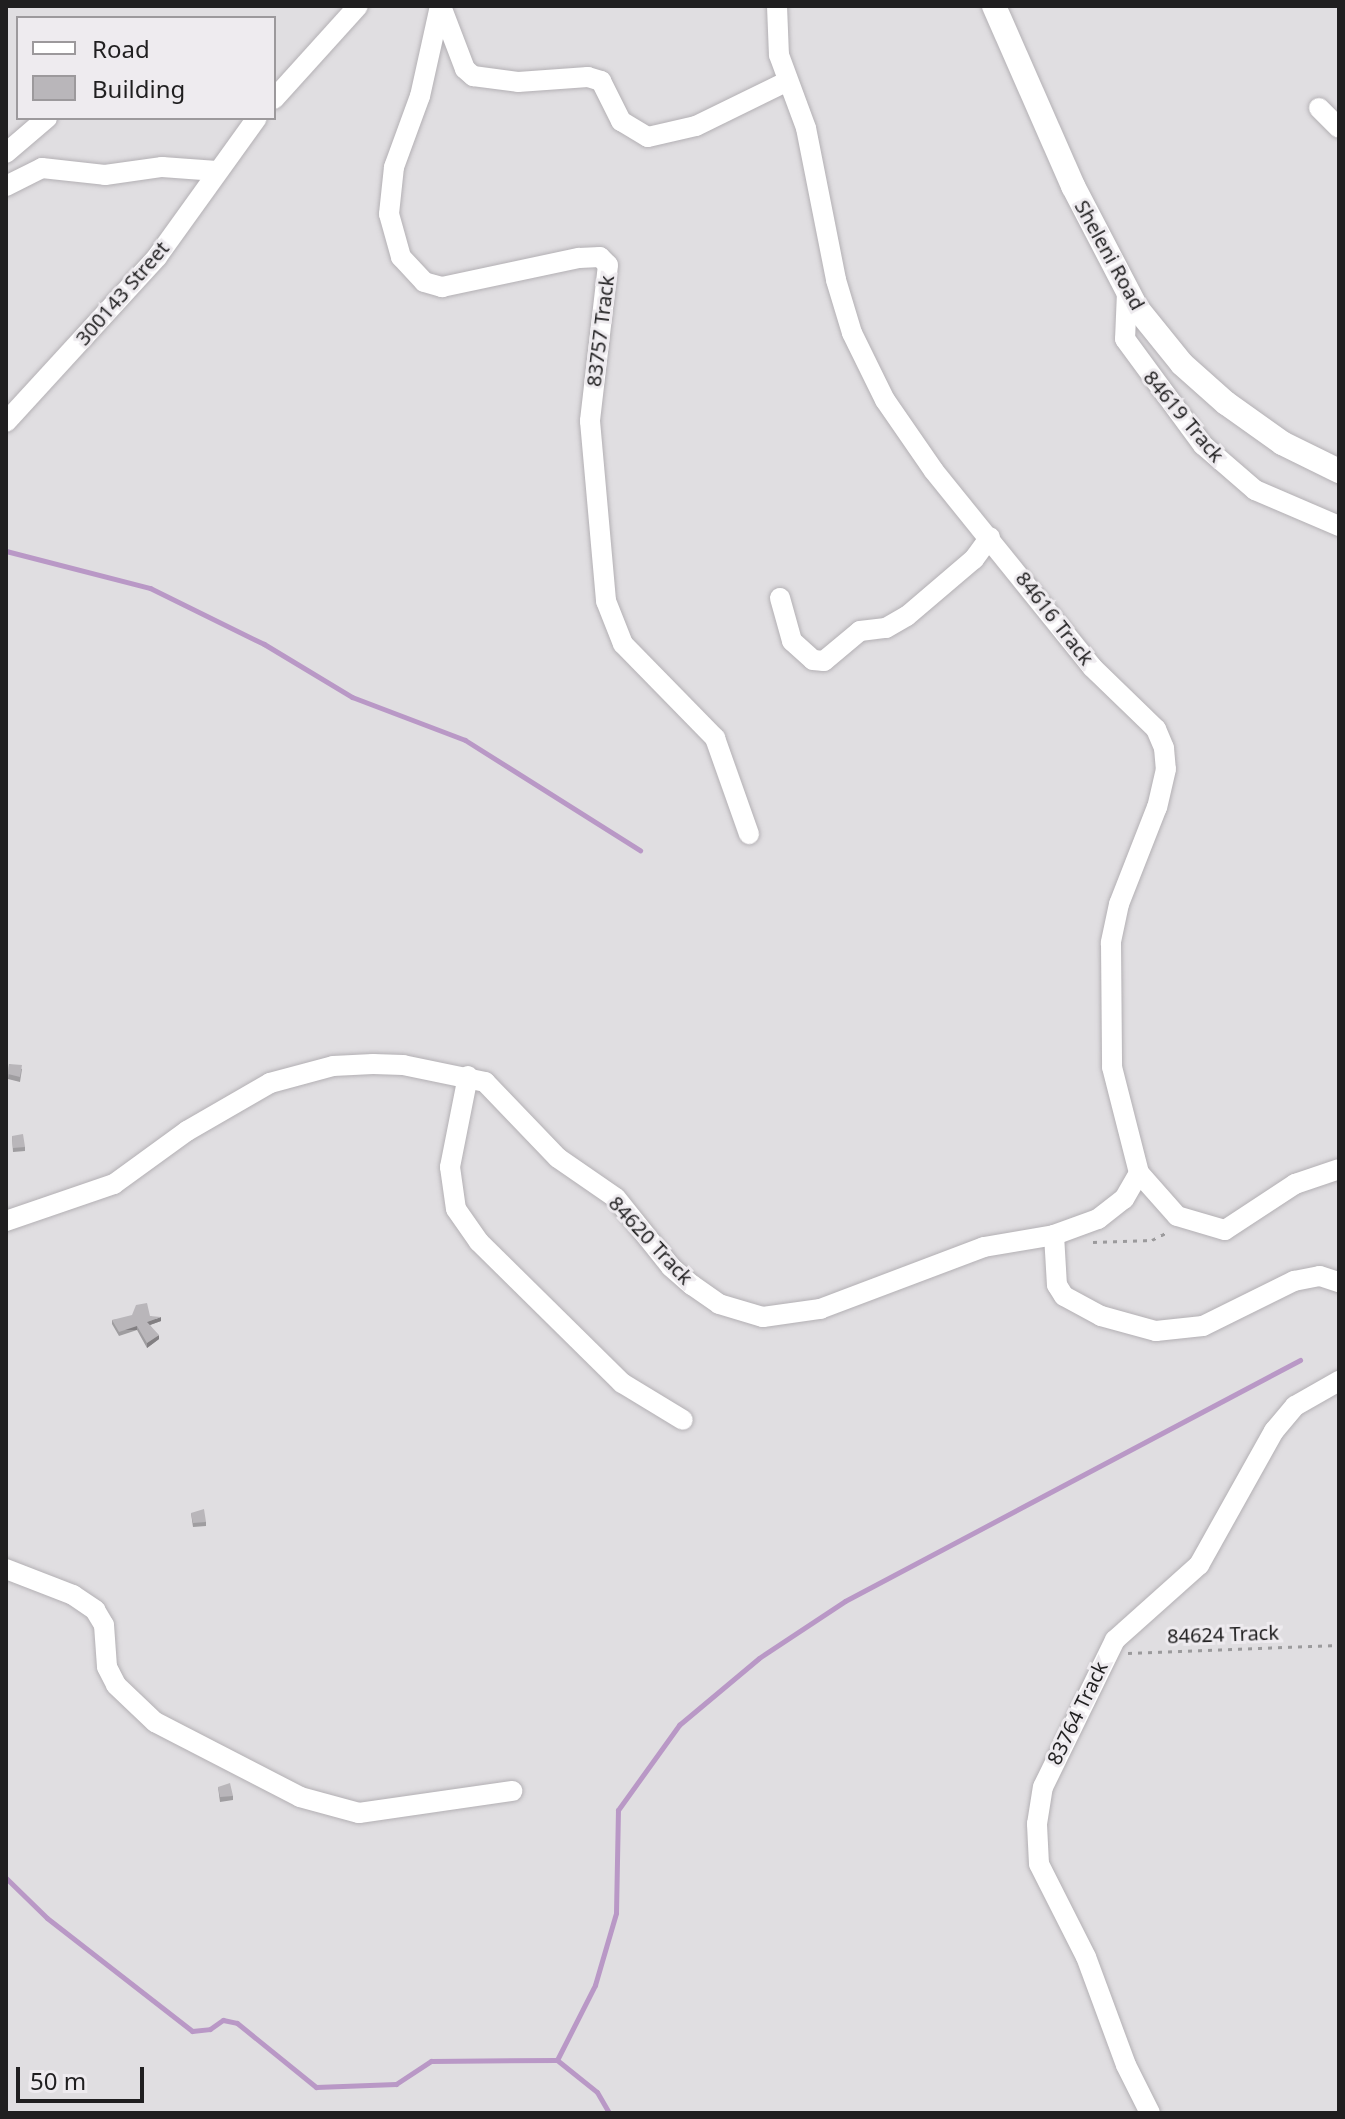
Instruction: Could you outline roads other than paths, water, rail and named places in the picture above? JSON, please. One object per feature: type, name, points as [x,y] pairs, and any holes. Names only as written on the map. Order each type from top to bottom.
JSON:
[{"type":"street","points":[[440,6],[462,62],[473,76],[518,82],[588,77],[601,81],[621,121],[648,137],[696,126],[788,81]]},
{"type":"street","name":"83757 Track","points":[[440,6],[420,96],[394,167],[389,214],[396,244],[412,273],[442,287],[579,258],[600,257],[608,265],[590,421],[606,601],[623,644],[715,738],[749,834]]},
{"type":"street","name":"84616 Track","points":[[777,6],[779,55],[806,128],[823,226],[852,333],[904,430],[1092,667],[1156,729],[1164,748],[1166,769],[1157,807],[1119,904],[1111,943],[1112,1067],[1139,1173],[1177,1216],[1198,1225],[1225,1230],[1295,1184],[1339,1169]]},
{"type":"street","name":"Sheleni Road","points":[[994,6],[1073,186],[1127,292],[1182,364],[1226,403],[1282,443],[1339,471]]},
{"type":"street","points":[[276,97],[349,9]]},
{"type":"street","points":[[1319,108],[1339,128]]},
{"type":"street","points":[[6,153],[45,120]]},
{"type":"street","name":"300143 Street","points":[[6,422],[157,257],[255,120]]},
{"type":"street","points":[[6,186],[42,168],[105,175],[162,167],[217,171]]},
{"type":"street","name":"84619 Track","points":[[1127,292],[1125,339],[1203,445],[1255,490],[1339,526]]},
{"type":"street","points":[[780,598],[792,641],[813,660],[824,661],[860,631],[886,628],[907,616],[974,559],[990,537]]},
{"type":"street","name":"84620 Track","points":[[6,1221],[114,1184],[244,1096],[298,1072],[388,1064],[468,1076],[485,1082],[558,1158],[616,1198],[671,1267],[719,1304],[742,1312],[763,1317],[820,1309],[984,1247],[1054,1235]]},
{"type":"street","points":[[468,1076],[450,1167],[456,1209],[479,1242],[622,1383],[683,1420]]},
{"type":"street","points":[[1139,1173],[1114,1208],[1054,1235],[1057,1285],[1064,1296],[1101,1316],[1156,1331],[1203,1326],[1294,1281],[1320,1276],[1339,1282]]},
{"type":"street","name":"83764 Track","points":[[1150,2113],[1036,1852],[1043,1787],[1115,1640],[1199,1565],[1274,1431],[1295,1406],[1339,1381]]},
{"type":"street","points":[[6,1569],[73,1595],[95,1610],[104,1625],[107,1667],[116,1685],[155,1722],[300,1797],[359,1813],[512,1791]]},
{"type":"waterway","points":[[6,551],[150,588],[264,644],[352,697],[465,740],[640,850]]},
{"type":"waterway","points":[[557,2060],[595,1985],[616,1913],[618,1810],[679,1725],[759,1658],[845,1601],[1300,1360]]},
{"type":"waterway","points":[[6,1878],[47,1918],[192,2031],[210,2029],[223,2020],[237,2023],[316,2087],[396,2084],[431,2061],[557,2060],[597,2092],[609,2113]]}]
